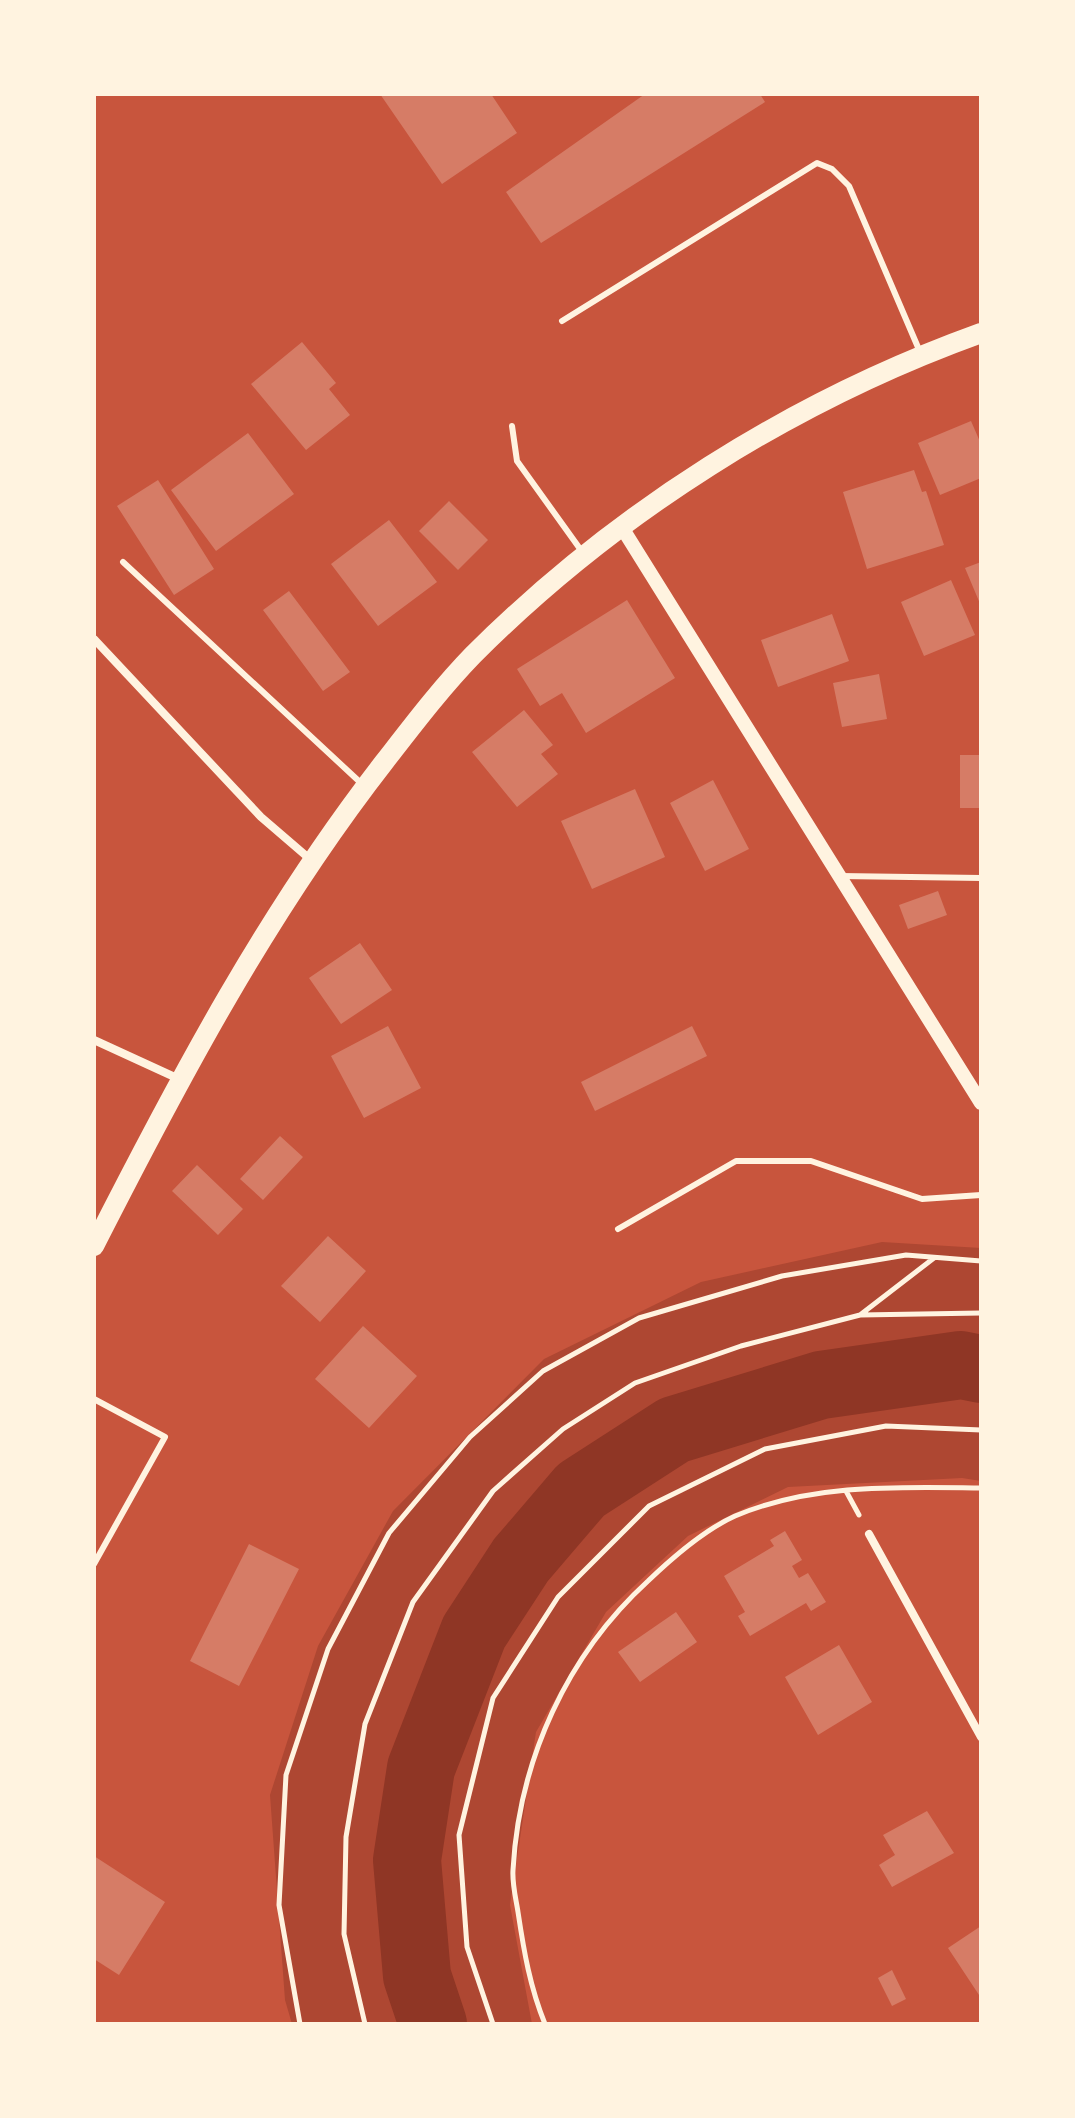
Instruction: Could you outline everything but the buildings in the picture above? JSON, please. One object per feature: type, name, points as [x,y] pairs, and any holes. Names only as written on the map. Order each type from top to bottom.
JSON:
[{"type":"main road","points":[[94,1246],[179,1079],[273,917],[365,786],[472,657],[621,526],[730,455],[837,393],[981,333]]},
{"type":"street","points":[[621,526],[836,876],[981,1103]]},
{"type":"street","points":[[94,639],[261,817],[312,861]]},
{"type":"street","points":[[94,1040],[179,1079]]},
{"type":"street","points":[[869,1534],[981,1737]]},
{"type":"lane","points":[[562,321],[817,163],[832,169],[849,186],[922,357]]},
{"type":"lane","points":[[512,426],[517,461],[585,555]]},
{"type":"lane","points":[[123,562],[365,786]]},
{"type":"lane","points":[[836,876],[981,878]]},
{"type":"lane","points":[[618,1229],[736,1161],[811,1161],[922,1199],[981,1195]]},
{"type":"lane","points":[[94,1399],[165,1437],[94,1564]]},
{"type":"path","points":[[300,2024],[279,1905],[286,1775],[328,1649],[389,1533],[470,1437],[543,1371],[639,1318],[782,1276],[906,1255],[981,1261]]},
{"type":"path","points":[[860,1315],[935,1258]]},
{"type":"path","points":[[365,2024],[344,1934],[346,1837],[365,1724],[413,1602],[493,1491],[563,1429],[635,1383],[741,1346],[860,1315],[981,1313]]},
{"type":"path","points":[[493,2024],[467,1947],[459,1835],[493,1698],[558,1597],[649,1506],[765,1449],[886,1426],[981,1430]]},
{"type":"path","points":[[545,2024],[529,1986],[512,1872],[528,1768],[580,1656],[621,1605],[669,1561],[733,1517],[803,1495],[892,1487],[981,1488]]},
{"type":"shaded area","points":[[882,1242],[981,1248],[981,1481],[962,1478],[788,1487],[688,1536],[606,1612],[536,1732],[510,1905],[532,2024],[292,2024],[285,2000],[270,1795],[318,1646],[393,1511],[544,1359],[701,1282]]},
{"type":"waterway","points":[[433,2024],[417,1976],[407,1860],[421,1768],[474,1632],[521,1560],[581,1490],[674,1430],[821,1385],[961,1365],[981,1369]]}]
